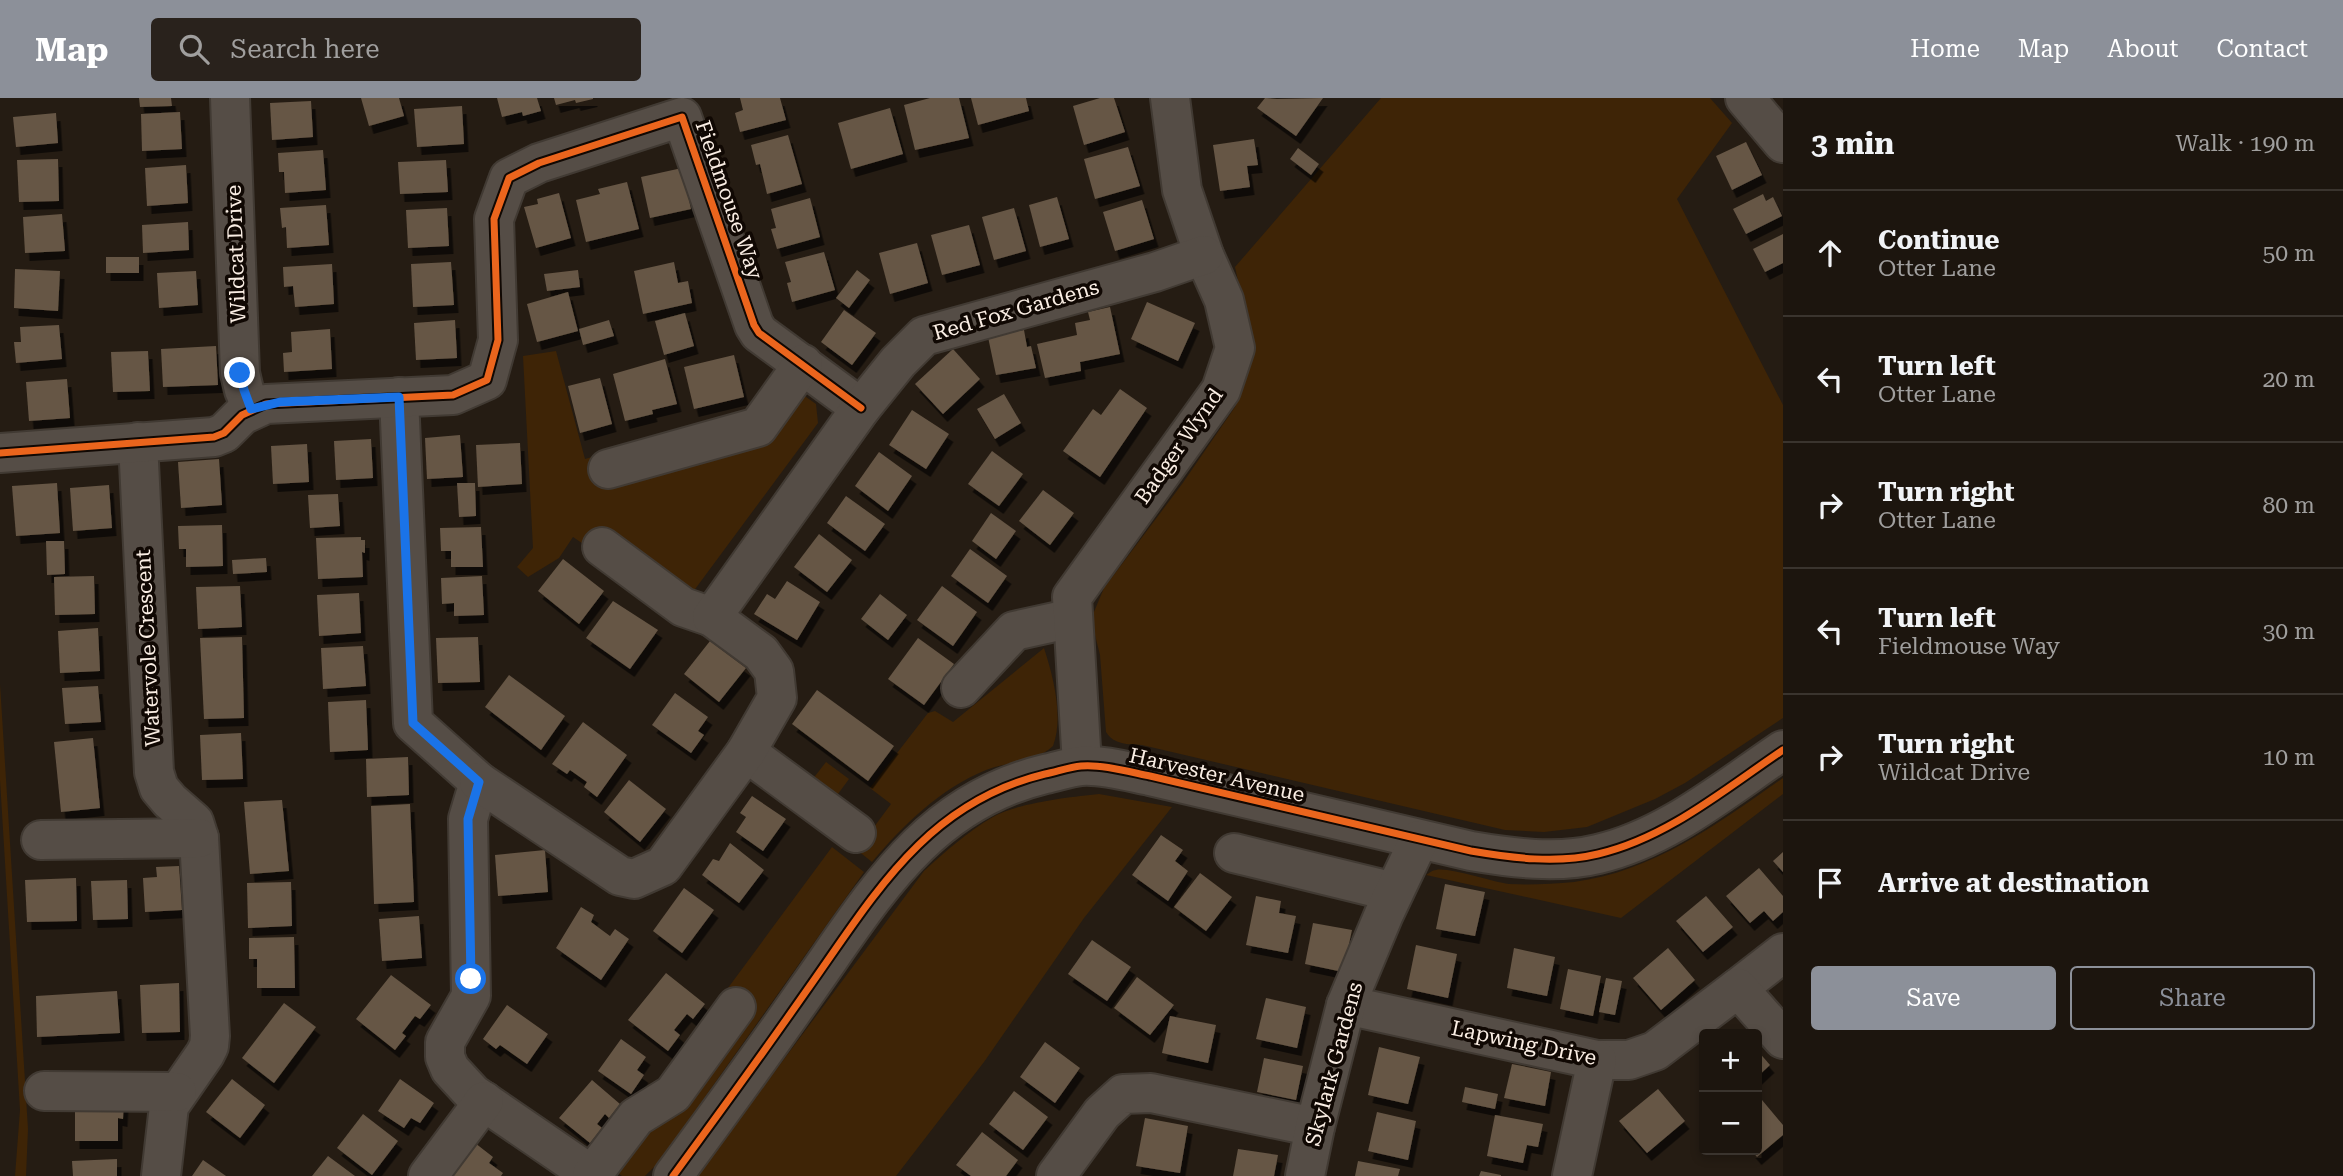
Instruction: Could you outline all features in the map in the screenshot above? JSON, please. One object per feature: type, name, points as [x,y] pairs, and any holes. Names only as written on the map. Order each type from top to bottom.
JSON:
[{"type":"street","name":"Wildcat Drive","points":[[229,98],[240,373],[251,409]]},
{"type":"street","name":"Badger Wynd","points":[[1082,765],[1072,597],[1221,390],[1235,348],[1224,300],[1204,256],[1182,190],[1170,98]]},
{"type":"street","points":[[1745,98],[1783,143]]},
{"type":"street","name":"Fieldmouse Way","points":[[251,409],[280,402],[453,395],[487,380],[498,340],[494,219],[509,178],[539,163],[682,117],[754,325],[759,333],[860,408]]},
{"type":"street","name":"Red Fox Gardens","points":[[712,617],[860,408],[898,362],[924,336],[1204,256]]},
{"type":"street","points":[[608,469],[758,427],[803,364]]},
{"type":"street","points":[[399,397],[413,723],[479,782],[606,869],[620,876],[634,878],[663,866],[746,752],[777,698],[774,671],[761,653],[712,617],[683,607],[602,547]]},
{"type":"street","points":[[0,453],[214,438],[224,433],[251,409]]},
{"type":"street","name":"Watervole Crescent","points":[[138,442],[154,772],[159,788],[194,822],[199,838]]},
{"type":"street","points":[[961,688],[1014,631],[1073,618]]},
{"type":"street","name":"Harvester Avenue","points":[[673,1176],[754,1067],[884,881],[913,849],[968,804],[1025,779],[1082,765],[1150,776],[1419,840],[1509,858],[1538,860],[1596,855],[1632,844],[1665,828],[1783,750]]},
{"type":"street","points":[[746,752],[856,833]]},
{"type":"street","points":[[479,782],[468,819],[471,996],[445,1042],[444,1049],[450,1069],[484,1101],[593,1175],[636,1117],[673,1094],[736,1007]]},
{"type":"street","points":[[41,840],[199,838],[209,1046],[177,1092],[167,1116],[161,1176]]},
{"type":"street","name":"Skylark Gardens","points":[[1305,1176],[1346,1005],[1419,840]]},
{"type":"street","points":[[1234,853],[1394,892]]},
{"type":"street","name":"Lapwing Drive","points":[[1346,1005],[1597,1060],[1629,1060],[1656,1051],[1783,953]]},
{"type":"street","points":[[1738,988],[1783,1039]]},
{"type":"street","points":[[1572,1176],[1597,1060]]},
{"type":"street","points":[[44,1091],[177,1092]]},
{"type":"street","points":[[1056,1176],[1102,1113],[1123,1094],[1152,1093],[1315,1127]]},
{"type":"street","points":[[428,1176],[484,1101]]},
{"type":"shaded area","points":[[1381,98],[1710,98],[1732,123],[1677,199],[1783,405],[1783,718],[1685,783],[1655,799],[1587,827],[1544,832],[1505,830],[1142,745],[1122,743],[1106,732],[1100,655],[1091,619],[1104,588],[1182,484],[1235,407],[1245,383],[1249,362],[1243,303],[1235,267]]},
{"type":"shaded area","points":[[556,351],[585,459],[759,433],[792,387],[816,404],[818,423],[690,596],[592,550],[573,537],[559,558],[528,577],[517,567],[533,548],[523,356]]},
{"type":"shaded area","points":[[1044,648],[1054,684],[1057,710],[1058,722],[1053,746],[1030,759],[986,770],[953,787],[910,821],[872,862],[857,850],[891,804],[870,788],[928,713],[935,711],[953,722]]},
{"type":"shaded area","points":[[0,684],[28,1129],[26,1176],[15,1176],[20,1110],[0,780]]},
{"type":"shaded area","points":[[826,762],[849,779],[835,798],[812,780]]},
{"type":"shaded area","points":[[1783,778],[1783,794],[1621,918],[1426,875],[1434,870],[1442,870],[1509,884],[1550,884],[1603,877],[1658,857],[1684,843]]},
{"type":"shaded area","points":[[1099,794],[1172,807],[1084,918],[984,1062],[896,1176],[697,1176],[924,871],[966,835],[1003,812],[1044,801]]},
{"type":"shaded area","points":[[832,847],[864,872],[659,1162],[645,1176],[622,1176],[612,1169],[748,1008],[725,992]]},
{"type":"building","points":[[139,98],[171,98],[172,106],[140,107]]},
{"type":"building","points":[[361,98],[399,98],[404,116],[369,126]]},
{"type":"building","points":[[497,98],[537,98],[541,111],[523,116],[522,112],[502,117]]},
{"type":"building","points":[[554,98],[593,98],[593,99],[556,105]]},
{"type":"building","points":[[740,98],[780,98],[786,120],[740,132],[735,113],[743,110]]},
{"type":"building","points":[[930,98],[959,98],[969,138],[915,150],[904,105]]},
{"type":"building","points":[[971,98],[1026,98],[1029,111],[978,125]]},
{"type":"building","points":[[1100,98],[1114,98],[1125,132],[1084,145],[1073,106]]},
{"type":"building","points":[[1265,98],[1323,98],[1296,136],[1257,108]]},
{"type":"building","points":[[311,101],[313,137],[272,140],[270,103]]},
{"type":"building","points":[[462,106],[464,144],[417,147],[414,109]]},
{"type":"building","points":[[890,108],[903,154],[851,169],[838,123]]},
{"type":"building","points":[[180,112],[182,149],[142,151],[141,114]]},
{"type":"building","points":[[56,113],[58,143],[16,147],[13,117]]},
{"type":"building","points":[[788,135],[802,184],[767,194],[760,164],[756,165],[751,145]]},
{"type":"building","points":[[1254,139],[1258,165],[1247,166],[1250,187],[1220,191],[1213,145]]},
{"type":"building","points":[[1746,142],[1762,175],[1732,190],[1716,156]]},
{"type":"building","points":[[1128,147],[1140,186],[1095,199],[1084,159]]},
{"type":"building","points":[[1298,148],[1319,164],[1311,175],[1290,159]]},
{"type":"building","points":[[323,150],[326,190],[285,193],[284,172],[279,172],[278,153]]},
{"type":"building","points":[[58,159],[59,201],[19,202],[17,160]]},
{"type":"building","points":[[446,160],[448,192],[400,194],[398,162]]},
{"type":"building","points":[[186,165],[188,203],[147,206],[145,168]]},
{"type":"building","points":[[682,168],[691,209],[650,218],[641,177]]},
{"type":"building","points":[[627,182],[639,229],[586,242],[576,200],[600,194],[598,189]]},
{"type":"building","points":[[559,193],[571,238],[536,248],[524,207],[538,204],[537,199]]},
{"type":"building","points":[[1763,194],[1766,201],[1773,197],[1782,216],[1746,234],[1733,209]]},
{"type":"building","points":[[1057,197],[1069,239],[1040,247],[1029,205]]},
{"type":"building","points":[[810,198],[820,237],[777,249],[771,229],[776,228],[771,209]]},
{"type":"building","points":[[1142,200],[1154,239],[1115,251],[1103,212]]},
{"type":"building","points":[[326,205],[329,245],[287,248],[286,227],[282,228],[280,208]]},
{"type":"building","points":[[447,208],[449,246],[408,248],[406,210]]},
{"type":"building","points":[[1014,208],[1026,251],[994,260],[982,217]]},
{"type":"building","points":[[62,214],[65,251],[25,253],[23,217]]},
{"type":"building","points":[[188,222],[189,250],[143,253],[142,225]]},
{"type":"building","points":[[969,225],[980,265],[942,275],[931,235]]},
{"type":"building","points":[[1783,234],[1783,263],[1765,272],[1753,249]]},
{"type":"building","points":[[917,243],[928,283],[890,294],[879,253]]},
{"type":"building","points":[[824,252],[835,290],[792,302],[787,283],[791,282],[785,262]]},
{"type":"building","points":[[106,257],[139,257],[139,273],[106,273]]},
{"type":"building","points":[[451,262],[454,305],[413,307],[411,264]]},
{"type":"building","points":[[674,262],[678,283],[688,281],[692,303],[643,314],[634,271]]},
{"type":"building","points":[[332,264],[334,304],[295,307],[293,286],[284,287],[283,267]]},
{"type":"building","points":[[15,269],[60,271],[58,311],[14,308]]},
{"type":"building","points":[[578,270],[580,287],[547,291],[544,274]]},
{"type":"building","points":[[857,270],[870,280],[849,308],[836,298]]},
{"type":"building","points":[[196,271],[198,305],[159,308],[157,273]]},
{"type":"building","points":[[568,292],[578,331],[537,342],[527,304]]},
{"type":"building","points":[[1147,302],[1195,323],[1178,361],[1131,339]]},
{"type":"building","points":[[1110,307],[1120,354],[1080,362],[1081,371],[1045,378],[1037,344],[1077,335],[1075,323],[1090,320],[1088,312]]},
{"type":"building","points":[[844,310],[876,333],[852,365],[821,342]]},
{"type":"building","points":[[685,313],[694,346],[664,355],[655,321]]},
{"type":"building","points":[[455,320],[457,358],[416,360],[414,323]]},
{"type":"building","points":[[609,320],[614,336],[583,345],[579,329]]},
{"type":"building","points":[[59,325],[62,359],[16,363],[14,342],[21,342],[20,327]]},
{"type":"building","points":[[330,329],[332,369],[284,372],[283,353],[292,352],[291,332]]},
{"type":"building","points":[[1024,330],[1027,347],[1031,346],[1036,368],[996,375],[988,337]]},
{"type":"building","points":[[216,346],[218,385],[163,387],[161,349]]},
{"type":"building","points":[[953,349],[980,379],[943,414],[915,384]]},
{"type":"building","points":[[148,351],[150,391],[113,392],[111,352]]},
{"type":"building","points":[[734,355],[744,397],[694,409],[684,367]]},
{"type":"building","points":[[665,359],[677,404],[625,421],[613,374]]},
{"type":"building","points":[[600,378],[612,424],[580,433],[568,386]]},
{"type":"building","points":[[67,379],[70,418],[29,421],[26,382]]},
{"type":"building","points":[[1120,389],[1147,408],[1100,477],[1063,451],[1093,409],[1101,415]]},
{"type":"building","points":[[1004,394],[1021,423],[995,439],[977,409]]},
{"type":"building","points":[[912,410],[949,434],[926,469],[889,445]]},
{"type":"building","points":[[460,435],[463,477],[427,479],[425,438]]},
{"type":"building","points":[[371,439],[373,478],[336,480],[334,441]]},
{"type":"building","points":[[520,443],[522,484],[478,487],[476,445]]},
{"type":"building","points":[[307,444],[309,482],[273,484],[271,446]]},
{"type":"building","points":[[992,451],[1023,474],[999,506],[968,484]]},
{"type":"building","points":[[879,452],[912,476],[888,511],[855,486]]},
{"type":"building","points":[[219,459],[222,505],[181,508],[178,462]]},
{"type":"building","points":[[57,483],[60,533],[16,536],[12,486]]},
{"type":"building","points":[[457,483],[475,483],[476,516],[459,517]]},
{"type":"building","points":[[109,485],[112,528],[73,531],[70,488]]},
{"type":"building","points":[[1043,490],[1074,513],[1050,545],[1019,521]]},
{"type":"building","points":[[338,494],[340,526],[310,528],[308,495]]},
{"type":"building","points":[[846,496],[885,524],[865,551],[827,523]]},
{"type":"building","points":[[991,513],[1016,531],[996,559],[972,541]]},
{"type":"building","points":[[222,525],[223,566],[186,567],[186,549],[179,549],[178,526]]},
{"type":"building","points":[[481,527],[483,567],[451,567],[451,551],[441,551],[440,528]]},
{"type":"building","points":[[819,534],[852,560],[827,592],[794,567]]},
{"type":"building","points":[[361,537],[361,540],[365,540],[365,553],[362,552],[363,577],[318,579],[316,538]]},
{"type":"building","points":[[46,541],[64,541],[65,574],[47,575]]},
{"type":"building","points":[[970,549],[1007,576],[988,603],[951,576]]},
{"type":"building","points":[[266,558],[267,572],[233,574],[232,560]]},
{"type":"building","points":[[563,559],[604,591],[579,624],[538,591]]},
{"type":"building","points":[[94,576],[95,614],[55,615],[54,577]]},
{"type":"building","points":[[482,576],[484,615],[454,616],[454,603],[442,604],[441,578]]},
{"type":"building","points":[[787,581],[820,602],[797,640],[754,614],[767,594],[775,599]]},
{"type":"building","points":[[240,586],[242,627],[198,629],[196,587]]},
{"type":"building","points":[[942,586],[977,612],[953,646],[917,620]]},
{"type":"building","points":[[359,593],[361,633],[319,636],[317,595]]},
{"type":"building","points":[[880,594],[907,615],[888,640],[861,619]]},
{"type":"building","points":[[613,601],[658,630],[630,669],[586,638]]},
{"type":"building","points":[[98,628],[100,671],[60,673],[58,631]]},
{"type":"building","points":[[242,637],[244,718],[204,719],[200,638]]},
{"type":"building","points":[[478,637],[480,682],[438,683],[436,638]]},
{"type":"building","points":[[918,638],[954,664],[924,705],[888,679]]},
{"type":"building","points":[[710,641],[746,668],[719,702],[684,674]]},
{"type":"building","points":[[363,646],[366,686],[323,689],[321,648]]},
{"type":"building","points":[[509,675],[565,716],[541,750],[485,707]]},
{"type":"building","points":[[98,686],[101,722],[65,724],[62,688]]},
{"type":"building","points":[[817,690],[894,746],[868,781],[792,724]]},
{"type":"building","points":[[675,693],[708,717],[698,731],[704,735],[691,753],[652,725]]},
{"type":"building","points":[[366,700],[368,750],[330,752],[328,702]]},
{"type":"building","points":[[583,722],[627,755],[597,797],[584,787],[587,782],[570,770],[567,774],[552,764]]},
{"type":"building","points":[[241,733],[243,779],[202,780],[200,735]]},
{"type":"building","points":[[93,738],[100,808],[61,812],[54,742]]},
{"type":"building","points":[[408,757],[409,795],[367,797],[366,759]]},
{"type":"building","points":[[629,780],[666,809],[640,842],[604,812]]},
{"type":"building","points":[[752,796],[786,819],[763,851],[736,832],[746,817],[740,813]]},
{"type":"building","points":[[282,800],[289,871],[250,874],[244,802]]},
{"type":"building","points":[[410,804],[414,902],[374,904],[371,806]]},
{"type":"building","points":[[1161,835],[1183,850],[1175,861],[1188,871],[1168,901],[1132,875]]},
{"type":"building","points":[[730,843],[764,870],[739,903],[702,875],[713,859],[719,861]]},
{"type":"building","points":[[545,850],[548,892],[498,896],[495,855]]},
{"type":"building","points":[[1783,852],[1783,872],[1773,861]]},
{"type":"building","points":[[179,866],[182,910],[145,912],[143,878],[157,877],[156,867]]},
{"type":"building","points":[[1759,868],[1783,896],[1783,912],[1773,921],[1764,911],[1750,923],[1726,896]]},
{"type":"building","points":[[1200,873],[1232,897],[1206,931],[1174,907]]},
{"type":"building","points":[[76,878],[77,921],[27,922],[25,880]]},
{"type":"building","points":[[127,880],[128,919],[93,920],[91,881]]},
{"type":"building","points":[[291,882],[292,926],[248,928],[247,883]]},
{"type":"building","points":[[1445,884],[1485,892],[1475,936],[1436,929]]},
{"type":"building","points":[[684,888],[714,910],[682,953],[653,931]]},
{"type":"building","points":[[1256,896],[1281,901],[1279,913],[1296,916],[1288,953],[1246,945]]},
{"type":"building","points":[[1706,896],[1733,927],[1703,952],[1676,921]]},
{"type":"building","points":[[581,907],[594,915],[591,922],[610,936],[615,929],[629,939],[601,980],[556,948]]},
{"type":"building","points":[[419,916],[422,958],[382,961],[379,919]]},
{"type":"building","points":[[1313,923],[1352,930],[1343,972],[1305,964]]},
{"type":"building","points":[[294,937],[295,988],[257,988],[257,959],[249,959],[249,938]]},
{"type":"building","points":[[1092,940],[1131,967],[1107,1001],[1068,974]]},
{"type":"building","points":[[1416,945],[1457,954],[1448,998],[1407,989]]},
{"type":"building","points":[[1514,948],[1555,957],[1547,996],[1507,988]]},
{"type":"building","points":[[1668,948],[1695,980],[1661,1010],[1633,978]]},
{"type":"building","points":[[1568,969],[1601,976],[1593,1016],[1560,1009]]},
{"type":"building","points":[[666,973],[705,1004],[693,1019],[687,1014],[674,1030],[680,1035],[668,1051],[628,1020]]},
{"type":"building","points":[[391,975],[431,1005],[420,1019],[415,1016],[402,1033],[406,1036],[395,1050],[356,1019]]},
{"type":"building","points":[[1137,977],[1174,1005],[1150,1035],[1114,1008]]},
{"type":"building","points":[[1606,978],[1622,981],[1615,1015],[1599,1012]]},
{"type":"building","points":[[179,983],[180,1032],[142,1033],[140,985]]},
{"type":"building","points":[[117,991],[120,1033],[37,1037],[36,996]]},
{"type":"building","points":[[1266,998],[1306,1007],[1297,1048],[1256,1039]]},
{"type":"building","points":[[284,1003],[316,1027],[274,1083],[242,1058]]},
{"type":"building","points":[[507,1005],[548,1034],[527,1064],[500,1045],[496,1049],[483,1039]]},
{"type":"building","points":[[1170,1016],[1216,1025],[1208,1063],[1162,1053]]},
{"type":"building","points":[[621,1039],[646,1057],[637,1070],[644,1075],[631,1094],[598,1071]]},
{"type":"building","points":[[1045,1042],[1080,1068],[1055,1103],[1020,1077]]},
{"type":"building","points":[[1379,1047],[1420,1057],[1408,1104],[1368,1095]]},
{"type":"building","points":[[1762,1056],[1770,1065],[1762,1072]]},
{"type":"building","points":[[1264,1058],[1303,1066],[1296,1100],[1257,1092]]},
{"type":"building","points":[[1512,1064],[1551,1072],[1545,1106],[1504,1098]]},
{"type":"building","points":[[232,1079],[265,1105],[240,1138],[206,1112]]},
{"type":"building","points":[[400,1079],[434,1103],[420,1123],[411,1118],[404,1128],[378,1111]]},
{"type":"building","points":[[592,1080],[620,1104],[609,1118],[605,1114],[597,1124],[602,1128],[590,1143],[559,1118]]},
{"type":"building","points":[[1465,1087],[1498,1094],[1495,1109],[1462,1102]]},
{"type":"building","points":[[1658,1089],[1685,1121],[1647,1153],[1619,1121]]},
{"type":"building","points":[[1014,1091],[1048,1117],[1023,1150],[989,1124]]},
{"type":"building","points":[[75,1099],[124,1099],[123,1119],[118,1118],[118,1141],[75,1141]]},
{"type":"building","points":[[1762,1100],[1783,1125],[1783,1135],[1762,1153]]},
{"type":"building","points":[[1377,1112],[1416,1121],[1408,1160],[1368,1151]]},
{"type":"building","points":[[363,1114],[398,1141],[372,1175],[337,1148]]},
{"type":"building","points":[[1495,1115],[1543,1124],[1538,1147],[1527,1145],[1523,1163],[1487,1156]]},
{"type":"building","points":[[1145,1118],[1188,1126],[1180,1173],[1136,1166]]},
{"type":"building","points":[[982,1132],[1018,1160],[1006,1176],[971,1176],[956,1165]]},
{"type":"building","points":[[475,1143],[493,1157],[489,1163],[503,1173],[501,1176],[451,1176]]},
{"type":"building","points":[[1238,1149],[1278,1155],[1274,1176],[1233,1176]]},
{"type":"building","points":[[328,1156],[355,1176],[312,1176]]},
{"type":"building","points":[[117,1159],[117,1176],[73,1176],[72,1161]]},
{"type":"building","points":[[203,1160],[226,1176],[192,1176]]},
{"type":"building","points":[[1358,1161],[1400,1169],[1398,1176],[1355,1176]]},
{"type":"building","points":[[1481,1171],[1501,1175],[1501,1176],[1479,1176]]},
{"type":"cycle path","points":[[0,453],[214,437],[224,433],[242,415],[266,404],[453,395],[487,380],[498,340],[494,219],[509,178],[539,163],[682,117],[754,325],[759,333],[861,408]]},
{"type":"cycle path","points":[[673,1176],[880,888],[934,831],[966,807],[1003,788],[1072,767],[1106,767],[1471,851],[1518,858],[1567,859],[1623,847],[1672,824],[1783,750]]},
{"type":"route","points":[[240,373],[251,409],[280,402],[399,397],[413,723],[479,782],[468,819],[471,979]]}]
